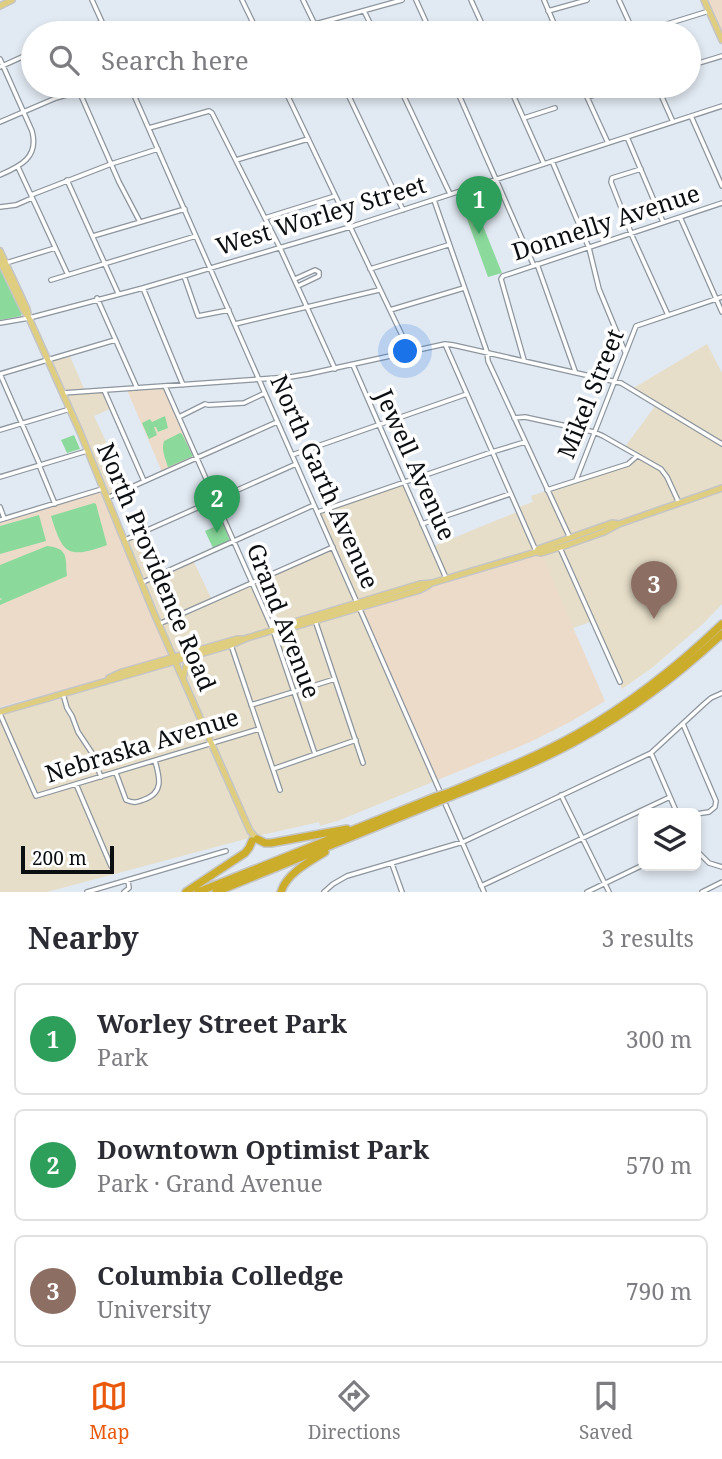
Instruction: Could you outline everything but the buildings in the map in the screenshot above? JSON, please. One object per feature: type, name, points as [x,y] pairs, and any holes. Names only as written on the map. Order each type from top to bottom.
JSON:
[{"type":"highway","points":[[451,794],[546,750],[614,711],[690,654],[722,624]]},
{"type":"highway","points":[[216,892],[436,800],[509,773],[580,739],[647,697],[691,663],[722,634]]},
{"type":"highway","points":[[198,892],[364,825],[436,800]]},
{"type":"highway","points":[[186,892],[245,853],[254,840],[271,843],[364,825]]},
{"type":"highway","points":[[281,892],[287,880],[306,865],[356,835]]},
{"type":"main road","points":[[0,6],[12,0]]},
{"type":"main road","points":[[704,0],[722,40]]},
{"type":"main road","name":"North Providence Road","points":[[0,251],[254,840]]},
{"type":"main road","points":[[0,712],[106,680],[122,672],[161,661],[188,658],[247,638],[315,620],[420,584],[432,583],[536,552],[538,548],[604,532],[619,524],[722,488]]},
{"type":"main road","points":[[559,545],[612,523],[619,524]]},
{"type":"main road","points":[[284,627],[359,605]]},
{"type":"main road","points":[[106,680],[116,680],[237,639],[247,638]]},
{"type":"main road","points":[[161,661],[166,640]]},
{"type":"main road","points":[[183,678],[188,658]]},
{"type":"street","points":[[92,0],[102,21]]},
{"type":"street","points":[[242,0],[252,21]]},
{"type":"street","points":[[303,0],[313,21]]},
{"type":"street","points":[[325,21],[402,0]]},
{"type":"street","points":[[416,0],[426,21]]},
{"type":"street","points":[[471,0],[481,21]]},
{"type":"street","points":[[544,0],[553,21]]},
{"type":"street","points":[[548,11],[587,0]]},
{"type":"street","points":[[619,0],[630,21]]},
{"type":"street","points":[[364,10],[369,21]]},
{"type":"street","points":[[676,21],[709,11]]},
{"type":"street","points":[[701,62],[722,56]]},
{"type":"street","points":[[2,66],[21,57]]},
{"type":"street","points":[[0,59],[32,131],[34,142],[30,155],[18,167],[0,175]]},
{"type":"street","points":[[0,122],[56,98]]},
{"type":"street","points":[[82,98],[139,222]]},
{"type":"street","name":"North Garth Avenue","points":[[136,98],[484,892]]},
{"type":"street","points":[[289,98],[410,352]]},
{"type":"street","points":[[350,98],[403,210]]},
{"type":"street","points":[[405,98],[450,194]]},
{"type":"street","points":[[460,98],[536,265],[575,372]]},
{"type":"street","points":[[515,98],[544,164]]},
{"type":"street","points":[[587,98],[608,143]]},
{"type":"street","points":[[662,98],[673,122]]},
{"type":"street","name":"West Worley Street","points":[[0,323],[143,288],[350,227],[722,106]]},
{"type":"street","points":[[524,118],[555,108]]},
{"type":"street","points":[[149,128],[211,111],[295,279],[335,369]]},
{"type":"street","points":[[691,116],[722,186]]},
{"type":"street","points":[[627,137],[664,222]]},
{"type":"street","points":[[236,160],[308,139]]},
{"type":"street","points":[[0,206],[16,205],[67,180],[158,149]]},
{"type":"street","points":[[552,161],[589,247],[599,289],[625,353]]},
{"type":"street","points":[[18,167],[68,275]]},
{"type":"street","points":[[641,169],[612,178],[611,182],[668,315]]},
{"type":"street","points":[[67,180],[119,293]]},
{"type":"street","points":[[265,218],[335,196]]},
{"type":"street","points":[[433,200],[488,361],[570,539]]},
{"type":"street","name":"Donnelly Avenue","points":[[524,360],[502,277],[722,203]]},
{"type":"street","points":[[93,236],[185,209]]},
{"type":"street","points":[[680,217],[722,312]]},
{"type":"street","points":[[51,280],[196,236]]},
{"type":"street","points":[[370,269],[449,244]]},
{"type":"street","points":[[3,262],[55,248]]},
{"type":"street","points":[[295,279],[315,270],[319,272],[319,276],[298,286]]},
{"type":"street","points":[[184,275],[198,316],[229,310]]},
{"type":"street","points":[[143,288],[183,385]]},
{"type":"street","points":[[390,310],[464,288]]},
{"type":"street","points":[[235,324],[380,290]]},
{"type":"street","name":"Mikel Street","points":[[576,480],[636,326],[722,297]]},
{"type":"street","points":[[97,299],[137,388]]},
{"type":"street","points":[[55,503],[0,374],[115,340]]},
{"type":"street","points":[[445,345],[536,552]]},
{"type":"street","points":[[63,393],[259,380],[308,374],[453,345],[614,380],[722,444]]},
{"type":"street","name":"Jewell Avenue","points":[[353,365],[446,579]]},
{"type":"street","name":"Grand Avenue","points":[[165,386],[274,630],[315,754]]},
{"type":"street","points":[[104,390],[144,481]]},
{"type":"street","points":[[179,417],[205,404],[244,403],[265,393]]},
{"type":"street","points":[[292,455],[467,394]]},
{"type":"street","points":[[0,430],[70,409]]},
{"type":"street","points":[[514,418],[525,417],[594,432],[661,469],[679,503]]},
{"type":"street","points":[[106,498],[277,422]]},
{"type":"street","points":[[318,512],[526,442]]},
{"type":"street","points":[[0,477],[88,451]]},
{"type":"street","points":[[547,490],[628,464],[637,456]]},
{"type":"street","points":[[123,541],[296,464]]},
{"type":"street","points":[[0,507],[2,519],[102,489]]},
{"type":"street","points":[[422,524],[510,494]]},
{"type":"street","points":[[141,583],[314,505]]},
{"type":"street","points":[[559,545],[620,682]]},
{"type":"street","points":[[159,624],[333,547]]},
{"type":"street","points":[[315,620],[363,762]]},
{"type":"street","points":[[231,645],[280,790]]},
{"type":"street","points":[[251,705],[335,679]]},
{"type":"street","points":[[62,693],[101,777]]},
{"type":"street","points":[[324,892],[343,878],[463,842],[651,753],[711,698],[722,693]]},
{"type":"street","name":"Nebraska Avenue","points":[[0,712],[36,796],[259,729]]},
{"type":"street","points":[[683,724],[716,801],[715,807],[709,812],[701,813]]},
{"type":"street","points":[[273,769],[356,740]]},
{"type":"street","points":[[651,753],[675,808]]},
{"type":"street","points":[[116,773],[126,800],[137,802],[153,797],[157,792],[159,773],[155,761]]},
{"type":"street","points":[[76,784],[111,866]]},
{"type":"street","points":[[561,795],[609,892]]},
{"type":"street","points":[[481,886],[670,797]]},
{"type":"street","points":[[87,892],[226,851]]},
{"type":"street","points":[[701,855],[709,863],[722,867]]},
{"type":"street","points":[[392,864],[402,892]]},
{"type":"street","points":[[587,892],[638,868]]},
{"type":"street","points":[[124,892],[129,888],[128,880]]},
{"type":"street","points":[[702,892],[722,882]]},
{"type":"shaded area","points":[[707,0],[722,0],[722,33]]},
{"type":"shaded area","points":[[707,344],[722,373],[722,604],[653,667],[622,689],[593,621],[573,628],[539,551],[435,781],[320,826],[319,822],[253,837],[47,892],[0,892],[0,712],[175,659],[123,540],[147,529],[157,552],[150,555],[160,574],[193,560],[212,600],[332,547],[317,513],[404,483],[434,546],[517,512],[516,508],[533,502],[531,496],[628,464],[636,456],[624,448],[656,405],[632,389]]},
{"type":"shaded area","points":[[69,354],[85,391],[101,390],[110,409],[94,416],[120,472],[124,471],[132,489],[107,500],[48,360]]},
{"type":"shaded area","points":[[164,388],[194,457],[162,472],[127,390]]},
{"type":"shaded area","points":[[103,489],[175,659],[0,707],[0,519]]},
{"type":"shaded area","points":[[540,551],[605,701],[528,743],[435,781],[359,605]]},
{"type":"green space","points":[[469,191],[502,273],[488,277],[458,194]]},
{"type":"green space","points":[[0,267],[22,313],[21,316],[0,320]]},
{"type":"green space","points":[[165,416],[168,428],[158,432],[154,427],[157,435],[149,439],[142,423]]},
{"type":"green space","points":[[180,433],[193,456],[168,467],[163,451],[164,441]]},
{"type":"green space","points":[[74,435],[80,449],[67,453],[61,440]]},
{"type":"green space","points":[[94,503],[107,545],[83,552],[69,550],[59,539],[51,516]]},
{"type":"green space","points":[[39,515],[46,541],[0,554],[0,526]]},
{"type":"green space","points":[[223,523],[230,541],[213,548],[205,531]]},
{"type":"green space","points":[[47,546],[63,552],[67,576],[0,605],[0,565]]},
{"type":"place","name":"Worley Street Park","points":[[479,234]]},
{"type":"place","name":"Downtown Optimist Park","points":[[217,533]]},
{"type":"place","name":"Columbia Colledge","points":[[654,619]]}]
